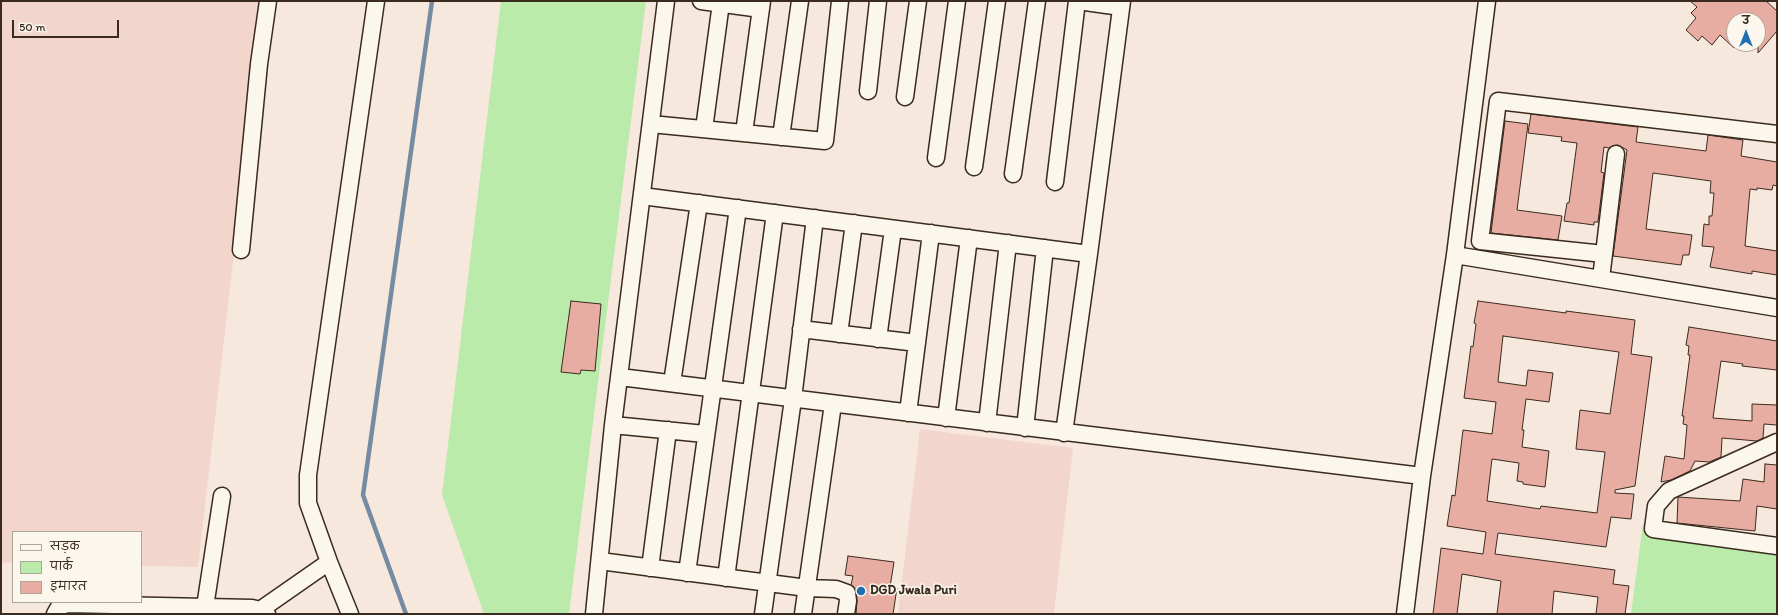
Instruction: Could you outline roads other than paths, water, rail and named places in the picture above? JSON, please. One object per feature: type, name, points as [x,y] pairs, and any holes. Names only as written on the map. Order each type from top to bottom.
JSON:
[{"type":"street","points":[[241,250],[259,64],[268,1]]},
{"type":"street","points":[[350,614],[329,562],[308,503],[308,475],[376,1]]},
{"type":"street","points":[[594,614],[613,425],[666,1]]},
{"type":"street","points":[[701,1],[721,4],[761,5],[744,133]]},
{"type":"street","points":[[780,137],[800,1]]},
{"type":"street","points":[[651,124],[824,141],[840,1]]},
{"type":"street","points":[[868,91],[878,1]]},
{"type":"street","points":[[905,97],[918,1]]},
{"type":"street","points":[[936,158],[958,1]]},
{"type":"street","points":[[974,167],[997,1]]},
{"type":"street","points":[[1013,174],[1037,1]]},
{"type":"street","points":[[1055,182],[1077,1],[1122,4],[1064,433]]},
{"type":"street","points":[[1405,614],[1422,476],[1455,255],[1487,1]]},
{"type":"street","points":[[704,129],[721,4]]},
{"type":"street","points":[[1604,254],[1480,241],[1498,101],[1777,134]]},
{"type":"street","points":[[1601,278],[1616,154]]},
{"type":"street","points":[[642,196],[1089,254]]},
{"type":"street","points":[[672,383],[699,203]]},
{"type":"street","points":[[687,572],[738,208]]},
{"type":"street","points":[[726,578],[775,213]]},
{"type":"street","points":[[763,614],[766,582],[793,399],[815,218]]},
{"type":"street","points":[[839,334],[854,223]]},
{"type":"street","points":[[878,339],[893,229]]},
{"type":"street","points":[[908,413],[931,233]]},
{"type":"street","points":[[946,418],[968,238]]},
{"type":"street","points":[[987,423],[1008,243]]},
{"type":"street","points":[[1025,428],[1045,248]]},
{"type":"street","points":[[1455,255],[1777,308]]},
{"type":"street","points":[[801,329],[917,343]]},
{"type":"street","points":[[620,377],[1422,476]]},
{"type":"street","points":[[803,614],[833,404]]},
{"type":"street","points":[[613,425],[706,434]]},
{"type":"street","points":[[650,568],[668,430]]},
{"type":"street","points":[[1777,442],[1669,492],[1656,506],[1653,529],[1777,546]]},
{"type":"street","points":[[205,607],[222,496]]},
{"type":"street","points":[[600,561],[806,588],[836,589],[846,592],[848,601],[846,614]]},
{"type":"street","points":[[55,614],[59,607],[67,604],[205,607],[264,612],[329,562]]},
{"type":"waterway","points":[[406,614],[363,495],[432,1]]},
{"type":"place","name":"DGD Jwala Puri","points":[[861,591]]}]
